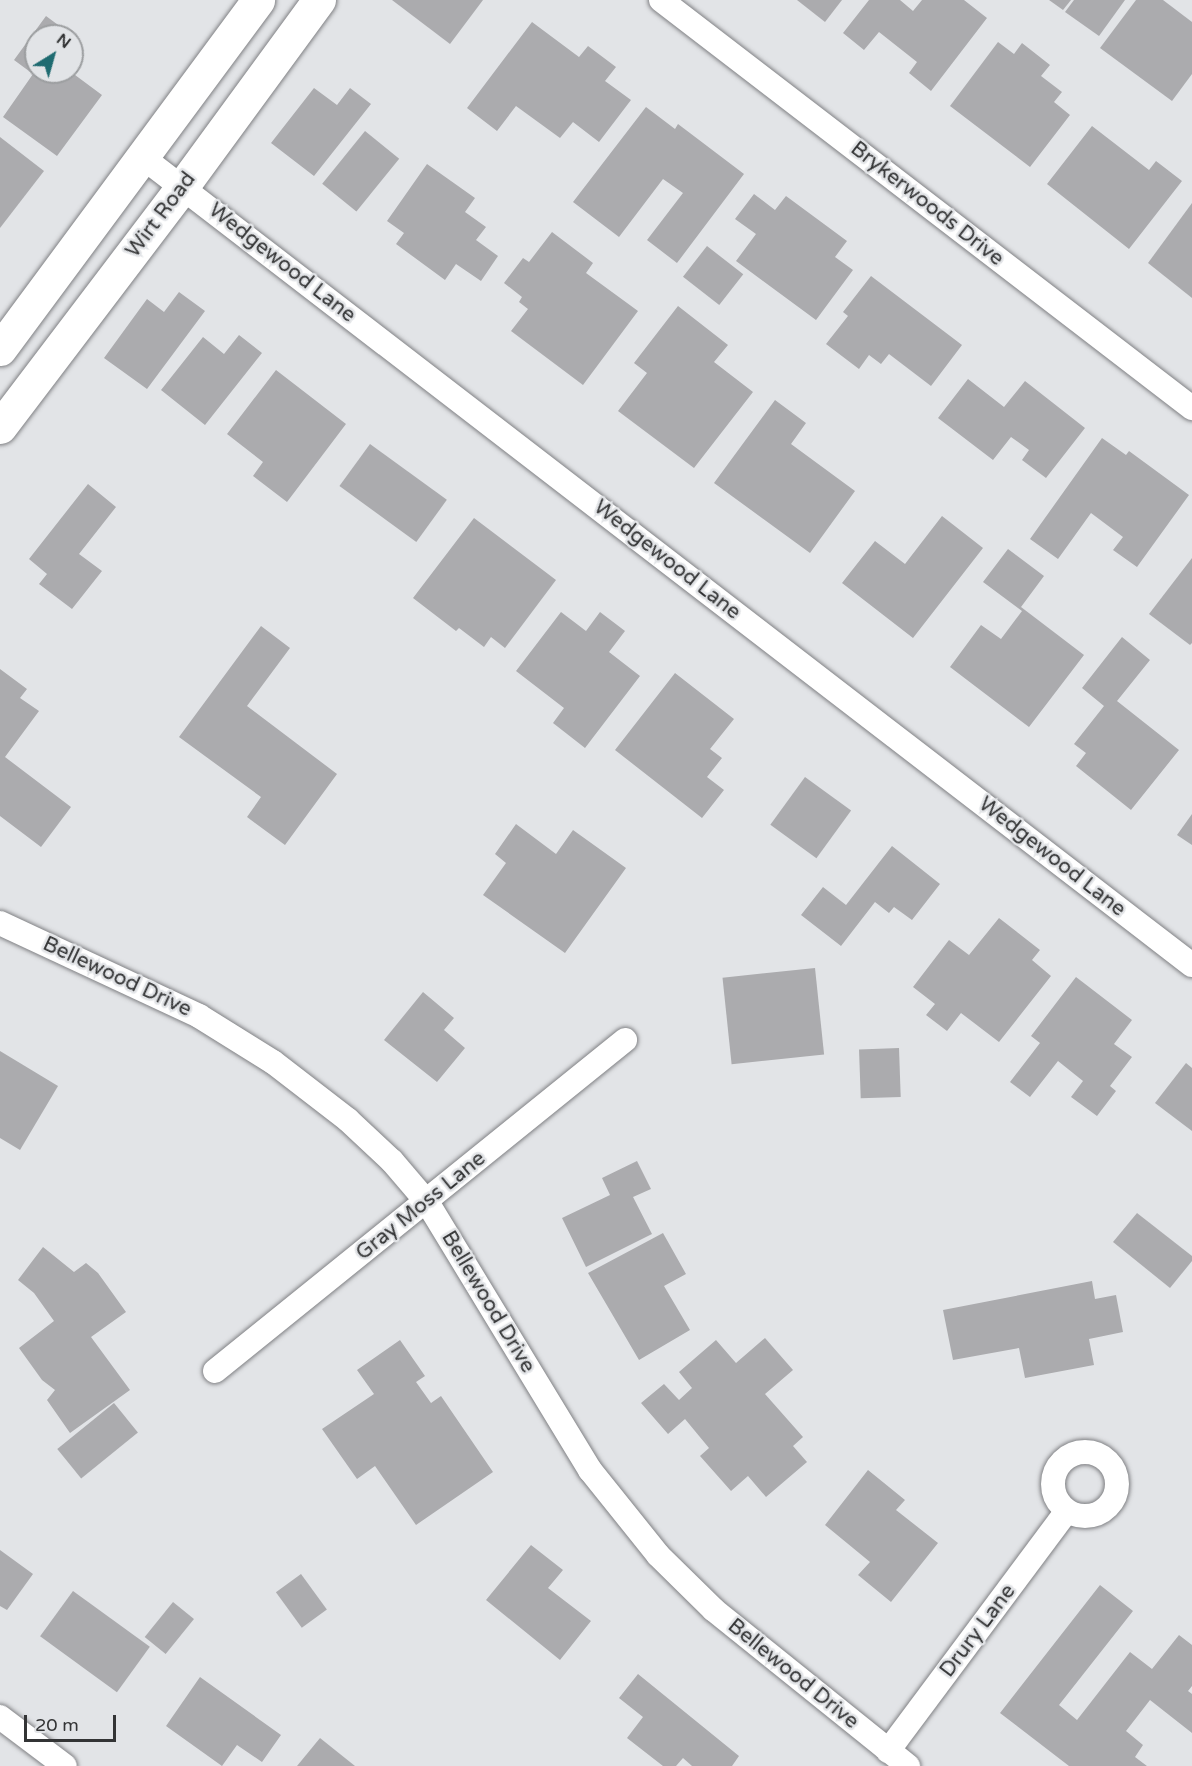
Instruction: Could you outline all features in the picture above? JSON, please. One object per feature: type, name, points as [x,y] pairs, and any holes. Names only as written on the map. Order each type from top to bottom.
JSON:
[{"type":"main road","points":[[0,348],[258,0]]},
{"type":"main road","name":"Wirt Road","points":[[0,427],[182,187],[319,0]]},
{"type":"street","name":"Brykerwoods Drive","points":[[661,0],[1192,408]]},
{"type":"street","name":"Wedgewood Lane","points":[[141,156],[1192,965]]},
{"type":"street","name":"Bellewood Drive","points":[[0,923],[199,1016],[273,1062],[348,1120],[392,1161],[427,1202],[590,1470],[652,1547],[714,1610],[908,1766]]},
{"type":"street","name":"Gray Moss Lane","points":[[215,1371],[625,1040]]},
{"type":"street","name":"Drury Lane","points":[[888,1751],[1067,1511]]},
{"type":"street","points":[[0,1717],[65,1766]]},
{"type":"building","points":[[392,0],[483,0],[450,44]]},
{"type":"building","points":[[797,0],[842,0],[825,22]]},
{"type":"building","points":[[869,0],[900,0],[913,11],[922,0],[964,0],[987,18],[931,91],[909,73],[917,62],[879,32],[864,50],[843,33]]},
{"type":"building","points":[[1049,0],[1071,0],[1063,10]]},
{"type":"building","points":[[1074,0],[1125,0],[1099,36],[1065,12]]},
{"type":"building","points":[[1136,0],[1163,0],[1192,22],[1192,74],[1172,101],[1100,48]]},
{"type":"building","points":[[46,16],[57,24],[40,24]]},
{"type":"building","points":[[532,22],[579,57],[588,46],[616,67],[605,81],[631,100],[599,142],[573,122],[560,138],[516,106],[497,131],[467,108]]},
{"type":"building","points":[[998,42],[1014,54],[1022,43],[1050,65],[1041,76],[1062,92],[1054,102],[1070,115],[1030,167],[950,106]]},
{"type":"building","points":[[24,46],[24,67],[14,60]]},
{"type":"building","points":[[84,82],[102,95],[57,156],[3,117],[26,84],[84,84]]},
{"type":"building","points":[[314,88],[337,105],[350,88],[371,104],[314,176],[271,143]]},
{"type":"building","points":[[646,107],[675,129],[678,124],[744,174],[677,263],[647,240],[683,193],[663,179],[619,237],[573,202]]},
{"type":"building","points":[[1092,126],[1149,170],[1156,161],[1182,181],[1129,249],[1047,184]]},
{"type":"building","points":[[365,131],[399,159],[356,212],[322,184]]},
{"type":"building","points":[[0,137],[44,171],[0,228]]},
{"type":"building","points":[[427,164],[475,198],[465,212],[486,227],[476,240],[498,256],[481,281],[456,264],[445,280],[396,244],[404,233],[387,221]]},
{"type":"building","points":[[754,194],[775,210],[786,196],[847,241],[835,257],[853,270],[816,320],[736,261],[756,234],[735,219]]},
{"type":"building","points":[[1192,203],[1192,298],[1148,263]]},
{"type":"building","points":[[552,232],[593,263],[586,273],[638,311],[583,385],[511,331],[528,309],[519,302],[522,297],[504,283],[523,258],[529,262]]},
{"type":"building","points":[[707,246],[743,274],[719,305],[683,277]]},
{"type":"building","points":[[871,276],[962,345],[931,386],[889,354],[881,364],[869,355],[859,369],[826,344],[848,316],[843,312]]},
{"type":"building","points":[[179,292],[205,311],[147,389],[104,358],[147,299],[164,312]]},
{"type":"building","points":[[678,306],[728,345],[714,362],[753,392],[694,468],[618,411],[647,373],[634,363]]},
{"type":"building","points":[[239,335],[262,353],[205,425],[161,390],[203,337],[224,354]]},
{"type":"building","points":[[276,370],[346,424],[287,502],[253,476],[263,462],[227,434]]},
{"type":"building","points":[[968,379],[1004,407],[1025,381],[1085,428],[1046,478],[1022,460],[1029,450],[1011,437],[993,460],[938,418]]},
{"type":"building","points":[[775,400],[806,423],[791,444],[855,491],[810,553],[714,483]]},
{"type":"building","points":[[1102,438],[1126,455],[1129,451],[1189,495],[1137,567],[1113,550],[1123,537],[1091,513],[1058,559],[1030,539]]},
{"type":"building","points":[[370,444],[447,500],[416,542],[339,486]]},
{"type":"building","points":[[88,484],[116,507],[79,554],[102,571],[72,609],[39,584],[47,574],[29,559]]},
{"type":"building","points":[[942,516],[983,548],[913,638],[842,583],[875,541],[905,564]]},
{"type":"building","points":[[474,518],[556,580],[505,648],[491,637],[484,647],[459,628],[456,631],[413,598]]},
{"type":"building","points":[[1008,549],[1044,576],[1021,607],[1084,655],[1029,727],[950,667],[981,625],[1001,639],[1022,611],[983,582]]},
{"type":"building","points":[[1192,558],[1192,643],[1190,645],[1149,614]]},
{"type":"building","points":[[561,612],[586,631],[600,612],[625,631],[609,652],[640,676],[585,748],[553,723],[564,708],[516,671]]},
{"type":"building","points":[[261,626],[290,648],[247,706],[337,774],[285,845],[247,817],[261,797],[179,737]]},
{"type":"building","points":[[1122,637],[1150,660],[1117,701],[1179,750],[1131,810],[1076,766],[1086,753],[1074,744],[1104,706],[1082,688]]},
{"type":"building","points":[[0,669],[27,689],[20,698],[39,711],[5,757],[71,807],[41,847],[0,816]]},
{"type":"building","points":[[675,673],[734,719],[710,749],[722,758],[707,777],[724,790],[702,818],[615,750]]},
{"type":"building","points":[[805,777],[851,811],[816,858],[770,825]]},
{"type":"building","points":[[1192,814],[1192,845],[1177,835]]},
{"type":"building","points":[[516,824],[556,854],[573,830],[626,868],[565,953],[483,895],[506,863],[495,854]]},
{"type":"building","points":[[892,846],[940,884],[912,920],[894,907],[889,913],[875,902],[841,946],[801,915],[823,887],[846,905]]},
{"type":"building","points":[[999,918],[1040,950],[1032,960],[1051,976],[999,1042],[961,1013],[947,1031],[926,1015],[935,1004],[913,987],[949,940],[969,955]]},
{"type":"building","points":[[815,968],[824,1055],[732,1064],[723,978]]},
{"type":"building","points":[[1076,977],[1132,1020],[1114,1044],[1132,1057],[1110,1086],[1116,1091],[1097,1116],[1071,1097],[1083,1081],[1058,1061],[1030,1097],[1010,1082],[1040,1043],[1031,1036]]},
{"type":"building","points":[[423,992],[454,1018],[444,1030],[465,1048],[437,1082],[384,1040]]},
{"type":"building","points":[[899,1048],[901,1097],[861,1098],[859,1049]]},
{"type":"building","points":[[0,1051],[58,1086],[20,1150],[0,1138]]},
{"type":"building","points":[[1186,1063],[1192,1068],[1192,1131],[1155,1103]]},
{"type":"building","points":[[637,1161],[651,1189],[633,1197],[652,1234],[586,1267],[562,1218],[610,1195],[602,1178]]},
{"type":"building","points":[[1137,1213],[1192,1256],[1192,1261],[1170,1288],[1113,1242]]},
{"type":"building","points":[[663,1233],[686,1274],[664,1286],[690,1330],[639,1360],[588,1273]]},
{"type":"building","points":[[43,1247],[74,1272],[86,1263],[98,1273],[126,1312],[91,1337],[130,1390],[70,1433],[47,1400],[55,1390],[42,1380],[19,1348],[54,1321],[34,1293],[18,1280]]},
{"type":"building","points":[[1092,1281],[1095,1299],[1116,1295],[1123,1332],[1089,1339],[1094,1365],[1025,1378],[1019,1348],[953,1360],[943,1310]]},
{"type":"building","points":[[765,1338],[793,1370],[765,1394],[803,1437],[793,1446],[807,1462],[766,1497],[748,1476],[731,1491],[700,1456],[709,1448],[685,1419],[668,1434],[641,1403],[664,1384],[679,1400],[692,1388],[679,1372],[716,1340],[736,1363]]},
{"type":"building","points":[[400,1340],[425,1376],[416,1382],[431,1403],[441,1396],[493,1472],[416,1525],[375,1466],[357,1479],[322,1429],[374,1394],[357,1370]]},
{"type":"building","points":[[114,1403],[138,1433],[81,1478],[57,1449]]},
{"type":"building","points":[[868,1470],[905,1500],[896,1510],[938,1543],[891,1602],[858,1575],[870,1562],[825,1525]]},
{"type":"building","points":[[531,1545],[563,1570],[548,1588],[591,1621],[560,1660],[486,1600]]},
{"type":"building","points":[[0,1550],[33,1574],[7,1610],[0,1606]]},
{"type":"building","points":[[301,1574],[327,1610],[302,1628],[276,1592]]},
{"type":"building","points":[[1100,1585],[1133,1611],[1059,1705],[1077,1720],[1130,1652],[1152,1669],[1179,1635],[1192,1645],[1192,1686],[1188,1691],[1192,1694],[1192,1733],[1150,1700],[1126,1731],[1143,1745],[1135,1757],[1147,1766],[1069,1766],[1000,1713]]},
{"type":"building","points":[[73,1591],[150,1647],[117,1692],[40,1636]]},
{"type":"building","points":[[173,1602],[194,1619],[166,1654],[145,1637]]},
{"type":"building","points":[[638,1674],[739,1756],[732,1766],[692,1766],[683,1758],[676,1766],[663,1766],[627,1738],[643,1717],[619,1698]]},
{"type":"building","points":[[200,1677],[281,1735],[262,1762],[237,1745],[222,1766],[166,1726]]},
{"type":"building","points":[[320,1738],[355,1766],[297,1766]]}]
